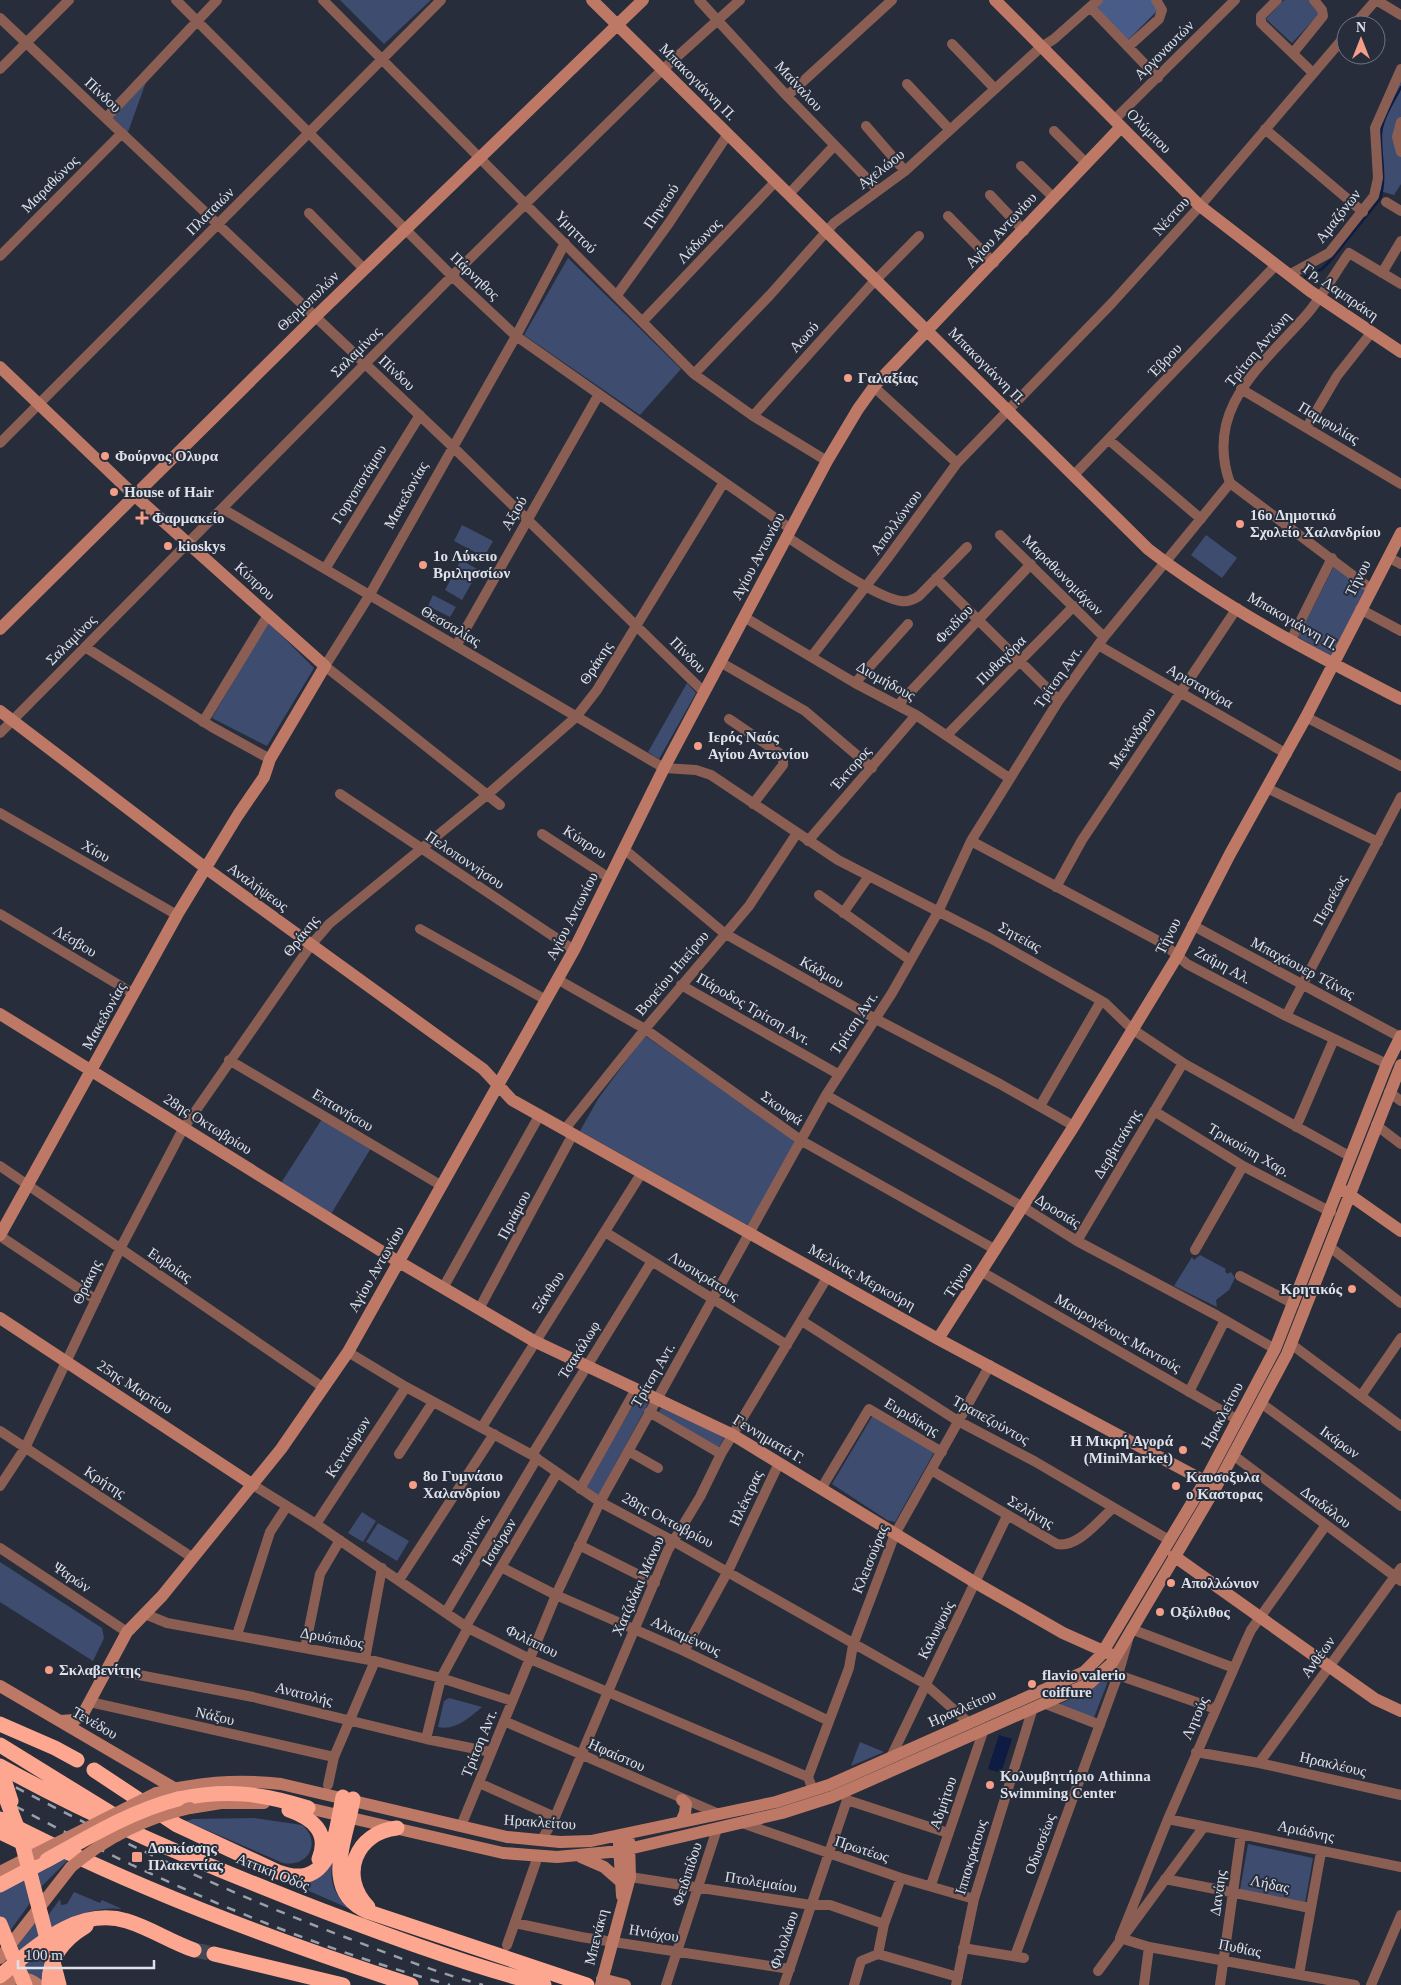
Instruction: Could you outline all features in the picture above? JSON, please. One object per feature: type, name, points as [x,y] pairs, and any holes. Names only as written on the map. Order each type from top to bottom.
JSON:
[{"type":"highway","points":[[0,1724],[77,1760]]},
{"type":"highway","points":[[0,1745],[155,1842]]},
{"type":"highway","points":[[0,1766],[59,1985]]},
{"type":"highway","name":"Αττική Οδός","points":[[0,1766],[86,1811],[155,1842],[345,1919],[470,1963],[544,1985]]},
{"type":"highway","points":[[94,1770],[177,1825],[288,1876],[307,1876],[322,1865],[330,1852],[345,1816]]},
{"type":"highway","points":[[0,1781],[20,1835]]},
{"type":"highway","points":[[0,1885],[41,1857],[153,1806],[180,1798],[208,1794],[247,1793],[272,1797],[308,1808]]},
{"type":"highway","points":[[348,1798],[339,1860],[341,1884],[355,1904],[377,1914],[598,1983]]},
{"type":"highway","points":[[269,1803],[309,1819],[317,1825],[323,1838],[321,1853],[316,1863],[303,1872],[288,1876]]},
{"type":"highway","points":[[0,1819],[61,1850],[144,1888],[330,1958],[411,1985]]},
{"type":"highway","points":[[377,1914],[362,1900],[356,1888],[352,1876],[353,1861],[360,1846],[369,1838],[383,1830],[397,1828]]},
{"type":"highway","points":[[0,1832],[88,1872],[144,1888]]},
{"type":"highway","points":[[0,1976],[64,1928],[76,1922],[107,1917],[129,1922],[175,1944],[194,1950]]},
{"type":"highway","points":[[49,1985],[49,1974],[61,1946],[80,1929],[100,1918]]},
{"type":"highway","points":[[0,1924],[25,1985]]},
{"type":"highway","points":[[214,1954],[343,1985]]},
{"type":"street","points":[[0,69],[69,0]]},
{"type":"street","name":"Πάρνηθος","points":[[176,0],[452,276],[516,336],[724,482],[789,533],[866,586],[891,598],[905,602],[919,596],[967,547]]},
{"type":"street","points":[[106,118],[196,20],[217,0]]},
{"type":"street","name":"Υμηττού","points":[[323,0],[526,202],[694,374],[754,416],[827,462]]},
{"type":"street","name":"Πλαταιών","points":[[0,443],[441,0]]},
{"type":"street","name":"Μπακογιάννη Π.","points":[[592,0],[1134,535],[1166,562],[1237,608],[1332,663],[1401,699]]},
{"type":"street","name":"Θερμοπυλών","points":[[0,629],[364,269],[643,0]]},
{"type":"street","name":"Μαίναλου","points":[[699,0],[834,146],[878,190]]},
{"type":"street","name":"Σαλαμίνος","points":[[0,733],[526,202],[663,70],[740,0]]},
{"type":"street","points":[[787,96],[892,0]]},
{"type":"street","name":"Ολύμπου","points":[[995,0],[1040,48],[1200,206],[1288,275]]},
{"type":"street","points":[[1128,47],[1161,15],[1161,5],[1156,0]]},
{"type":"street","name":"Αργοναυτών","points":[[1117,124],[1158,78],[1235,0]]},
{"type":"street","points":[[1277,0],[1260,19],[1261,24],[1313,74]]},
{"type":"street","points":[[1293,53],[1323,16],[1322,10],[1314,0]]},
{"type":"street","points":[[1363,15],[1376,0],[1401,15]]},
{"type":"street","points":[[1094,4],[1128,47],[1158,78]]},
{"type":"street","name":"Αχελώου","points":[[694,374],[834,224],[905,171],[1040,48],[1054,39],[1094,4]]},
{"type":"street","name":"Πίνδου","points":[[0,18],[420,415],[704,692]]},
{"type":"street","points":[[952,44],[995,89]]},
{"type":"street","name":"Νέστου","points":[[1008,410],[1112,303],[1200,206],[1336,47]]},
{"type":"street","name":"Αμαζόνων","points":[[1288,275],[1325,256],[1363,212],[1377,187],[1375,128],[1401,69]]},
{"type":"street","points":[[908,84],[950,130]]},
{"type":"street","points":[[1401,122],[1397,137],[1401,152]]},
{"type":"street","name":"Αγίου Αντωνίου","points":[[60,1722],[79,1718],[90,1702],[127,1632],[193,1558],[253,1484],[324,1388],[348,1352],[574,950],[664,768],[827,462],[858,410],[874,387],[1024,231],[1086,163],[1117,124]]},
{"type":"street","points":[[866,126],[905,171]]},
{"type":"street","points":[[1265,129],[1363,212]]},
{"type":"street","points":[[1054,132],[1086,163]]},
{"type":"street","name":"Μαραθώνος","points":[[0,256],[122,134]]},
{"type":"street","name":"Πηνειού","points":[[617,295],[728,134]]},
{"type":"street","points":[[789,194],[834,146]]},
{"type":"street","points":[[1021,166],[1053,197]]},
{"type":"street","name":"Λάδωνος","points":[[643,321],[776,181]]},
{"type":"street","points":[[990,195],[1024,231]]},
{"type":"street","points":[[1386,202],[1401,211]]},
{"type":"street","points":[[309,213],[364,269]]},
{"type":"street","points":[[948,216],[994,263]]},
{"type":"street","name":"Αωού","points":[[754,416],[876,280],[919,236]]},
{"type":"street","points":[[1401,241],[1382,273],[1401,284]]},
{"type":"street","name":"Μακεδονίας","points":[[0,1235],[177,916],[238,815],[256,773],[270,759],[369,596],[452,446],[516,336],[565,242]]},
{"type":"street","name":"Τρίτση Αντώνη","points":[[1230,482],[1226,472],[1223,433],[1230,409],[1241,390],[1308,313],[1314,294],[1349,253],[1382,273]]},
{"type":"street","name":"Έβρου","points":[[1074,475],[1276,265]]},
{"type":"street","name":"Γρ, Λαμπράκη","points":[[1288,275],[1371,334],[1401,352]]},
{"type":"street","points":[[1307,427],[1337,376],[1371,334]]},
{"type":"street","name":"Κύπρου","points":[[0,367],[134,495],[325,666],[500,805]]},
{"type":"street","points":[[874,387],[957,463]]},
{"type":"street","name":"Παμφυλίας","points":[[1241,390],[1307,427],[1401,484]]},
{"type":"street","name":"Αξιού","points":[[456,646],[599,394]]},
{"type":"street","name":"Απολλώνιου","points":[[812,656],[957,463],[1008,410]]},
{"type":"street","name":"Γοργοποτάμου","points":[[325,569],[420,415]]},
{"type":"street","points":[[1109,440],[1201,519]]},
{"type":"street","name":"Θράκης","points":[[0,1486],[25,1448],[120,1249],[183,1129],[229,1060],[311,946],[329,924],[487,795],[576,717],[597,690],[724,482]]},
{"type":"street","points":[[1230,482],[1332,558],[1370,589]]},
{"type":"street","name":"Τρίτση Αντ.","points":[[461,1826],[556,1595],[600,1502],[656,1398],[713,1300],[838,1074],[892,993],[938,912],[971,841],[1059,700],[1101,641],[1230,482]]},
{"type":"street","name":"Θεσσαλίας","points":[[223,509],[664,768]]},
{"type":"street","name":"Τήνου","points":[[938,1339],[1074,1126],[1178,955],[1306,717],[1370,589],[1401,533]]},
{"type":"street","name":"Μαραθωνομάχων","points":[[1000,535],[1074,606],[1101,641]]},
{"type":"street","points":[[1388,557],[1401,564]]},
{"type":"street","points":[[1291,640],[1332,558]]},
{"type":"street","name":"Φειδίου","points":[[898,705],[1031,564]]},
{"type":"street","points":[[936,578],[980,619],[1059,700]]},
{"type":"street","name":"Πυθαγόρα","points":[[947,735],[1021,662],[1074,606]]},
{"type":"street","name":"Μενάνδρου","points":[[1056,887],[1082,840],[1237,608]]},
{"type":"street","points":[[1360,609],[1401,631]]},
{"type":"street","points":[[203,722],[268,615]]},
{"type":"street","name":"Διομήδους","points":[[744,618],[812,656],[855,683],[916,715],[1009,778]]},
{"type":"street","points":[[855,683],[908,624]]},
{"type":"street","name":"Αρισταγόρα","points":[[1101,641],[1181,692],[1286,754]]},
{"type":"street","points":[[85,648],[203,722],[270,759]]},
{"type":"street","points":[[720,662],[804,711],[872,768]]},
{"type":"street","name":"Αναλήψεως","points":[[0,711],[311,946],[483,1069],[498,1086]]},
{"type":"street","name":"Έκτορος","points":[[808,841],[916,715]]},
{"type":"street","points":[[1306,717],[1401,766]]},
{"type":"street","points":[[729,719],[778,753],[783,760],[783,765],[753,804]]},
{"type":"street","name":"Σητείας","points":[[664,768],[703,772],[721,781],[808,841],[868,876],[990,938],[1101,1001],[1132,1029],[1183,1063],[1351,1157]]},
{"type":"street","points":[[1267,788],[1378,842]]},
{"type":"street","name":"Πελοποννήσου","points":[[340,794],[574,950]]},
{"type":"street","name":"Περσέως","points":[[1286,1016],[1401,797]]},
{"type":"street","name":"Χίου","points":[[0,813],[177,916]]},
{"type":"street","name":"Βορείου Ηπείρου","points":[[569,1132],[645,1029],[724,933],[749,906],[796,833]]},
{"type":"street","name":"Κύπρου","points":[[542,834],[609,878]]},
{"type":"street","name":"Ζαΐμη Αλ.","points":[[971,841],[1164,944],[1187,964],[1286,1016],[1387,1064]]},
{"type":"street","name":"Κάδμου","points":[[624,849],[724,933],[874,1018],[1074,1126]]},
{"type":"street","points":[[844,913],[868,876]]},
{"type":"street","points":[[819,895],[910,960]]},
{"type":"street","name":"Λέσβου","points":[[0,914],[134,994]]},
{"type":"street","name":"Μπαχάουερ Τζίνας","points":[[1192,926],[1401,1036]]},
{"type":"street","points":[[420,929],[546,1000]]},
{"type":"street","name":"Σκουφά","points":[[557,979],[645,1029],[802,1141],[996,1250]]},
{"type":"street","name":"Πάροδος Τρίτση Αντ.","points":[[681,985],[838,1074]]},
{"type":"street","points":[[1040,1106],[1101,1001]]},
{"type":"street","name":"28ης Οκτωβρίου","points":[[0,1014],[399,1262]]},
{"type":"street","name":"Ηρακλείτου","points":[[180,1798],[227,1781],[260,1782],[348,1798],[506,1837],[575,1842],[622,1835],[776,1802],[813,1790],[1084,1672],[1098,1660],[1169,1540],[1233,1455],[1291,1344],[1330,1247],[1345,1192],[1351,1157],[1387,1064],[1401,1036]]},
{"type":"street","points":[[1296,1127],[1334,1039]]},
{"type":"street","name":"Επτανήσου","points":[[229,1060],[442,1186]]},
{"type":"street","name":"Δερβιτσάνης","points":[[1077,1241],[1183,1063]]},
{"type":"street","name":"Ηρακλείτου","points":[[41,1857],[156,1793],[221,1803],[269,1803],[308,1808],[503,1853],[538,1856],[576,1856],[625,1850],[742,1823],[846,1796],[1090,1683],[1106,1671],[1116,1656],[1174,1556],[1211,1484],[1238,1420],[1275,1349],[1331,1212],[1345,1192],[1376,1126],[1401,1064]]},
{"type":"street","name":"Μελίνας Μερκούρη","points":[[498,1086],[512,1100],[642,1174],[938,1339],[1211,1484]]},
{"type":"street","points":[[1389,1092],[1401,1101]]},
{"type":"street","name":"Δροσιάς","points":[[826,1095],[1023,1207],[1077,1241],[1225,1320],[1275,1349]]},
{"type":"street","name":"Τρικούπη Χαρ.","points":[[1154,1111],[1243,1166],[1331,1212]]},
{"type":"street","points":[[443,1288],[539,1116]]},
{"type":"street","points":[[1376,1126],[1401,1144]]},
{"type":"street","name":"Πριάμου","points":[[480,1309],[569,1132]]},
{"type":"street","name":"Ευβοίας","points":[[0,1166],[324,1388]]},
{"type":"street","points":[[1195,1250],[1243,1166]]},
{"type":"street","name":"Ξάνθου","points":[[482,1427],[534,1341],[642,1174]]},
{"type":"street","points":[[1345,1192],[1401,1231]]},
{"type":"street","name":"Λυσικράτους","points":[[605,1232],[787,1345]]},
{"type":"street","points":[[0,1235],[96,1300]]},
{"type":"street","points":[[1330,1247],[1401,1303]]},
{"type":"street","name":"Τσακάλωφ","points":[[535,1456],[587,1365],[652,1261]]},
{"type":"street","name":"Γεννηματά Γ.","points":[[399,1262],[534,1341],[733,1434],[976,1583],[1063,1632],[1103,1652],[1116,1656]]},
{"type":"street","name":"Μαυρογένους Μαντούς","points":[[982,1272],[1238,1420]]},
{"type":"street","name":"Χατζιδάκι Μάνου","points":[[541,1841],[555,1817],[673,1541],[697,1503],[721,1454],[828,1276]]},
{"type":"street","points":[[1240,1276],[1294,1304]]},
{"type":"street","name":"25ης Μαρτίου","points":[[0,1318],[253,1484]]},
{"type":"street","points":[[1189,1392],[1225,1320]]},
{"type":"street","name":"Τραπεζούντος","points":[[802,1321],[958,1421],[1034,1461],[1112,1509],[1169,1540]]},
{"type":"street","points":[[1361,1396],[1401,1338]]},
{"type":"street","points":[[1291,1344],[1401,1426]]},
{"type":"street","name":"28ης Οκτωβρίου","points":[[348,1352],[406,1387],[535,1456],[600,1502],[673,1541],[853,1645],[925,1684],[969,1723]]},
{"type":"street","name":"Κλεισούρας","points":[[808,1777],[852,1661],[853,1645],[895,1534],[990,1365]]},
{"type":"street","name":"Κενταύρων","points":[[316,1524],[406,1387]]},
{"type":"street","name":"Τρίτση Αντ.","points":[[580,1489],[636,1389]]},
{"type":"street","points":[[399,1454],[433,1402]]},
{"type":"street","name":"Ικάρων","points":[[1261,1403],[1401,1506]]},
{"type":"street","name":"Ευριδίκης","points":[[821,1489],[869,1409],[942,1452]]},
{"type":"street","points":[[649,1412],[721,1454]]},
{"type":"street","name":"Κρήτης","points":[[0,1431],[193,1558]]},
{"type":"street","points":[[399,1580],[494,1434]]},
{"type":"street","points":[[628,1451],[658,1468]]},
{"type":"street","name":"Δαιδάλου","points":[[1233,1455],[1326,1525],[1399,1575]]},
{"type":"street","name":"Βεργίνας","points":[[446,1612],[535,1456]]},
{"type":"street","name":"Ηλέκτρας","points":[[684,1651],[728,1572],[779,1463]]},
{"type":"street","name":"Σελήνης","points":[[932,1470],[1057,1544],[1063,1545],[1087,1532],[1112,1509]]},
{"type":"street","name":"Ισαύρων","points":[[426,1740],[441,1678],[467,1627],[557,1473]]},
{"type":"street","name":"Φιλίππου","points":[[253,1484],[382,1568],[467,1627],[530,1659],[808,1777]]},
{"type":"street","points":[[237,1635],[270,1532],[286,1506]]},
{"type":"street","name":"Καλυψούς","points":[[891,1757],[1007,1516]]},
{"type":"street","name":"Λητούς","points":[[1120,1938],[1196,1752],[1251,1630],[1326,1525]]},
{"type":"street","points":[[306,1648],[320,1574],[340,1540]]},
{"type":"street","points":[[579,1545],[655,1583]]},
{"type":"street","name":"Ψαρών","points":[[0,1548],[127,1632]]},
{"type":"street","points":[[1174,1556],[1375,1699],[1401,1711]]},
{"type":"street","name":"Αλκαμένους","points":[[501,1567],[556,1595],[684,1651],[829,1722]]},
{"type":"street","points":[[328,1785],[334,1757],[350,1721],[370,1660],[382,1568]]},
{"type":"street","name":"Ανθέων","points":[[1259,1763],[1399,1575]]},
{"type":"street","name":"Δρυόπιδος","points":[[145,1614],[167,1623],[370,1660],[441,1678],[512,1700]]},
{"type":"street","points":[[1131,1630],[1234,1668]]},
{"type":"street","name":"Οδυσσέως","points":[[963,1948],[1020,1957],[1118,1675],[1131,1630]]},
{"type":"street","name":"Ανατολής","points":[[108,1669],[253,1697],[426,1740],[491,1752]]},
{"type":"street","points":[[1118,1675],[1216,1709]]},
{"type":"street","name":"Τενέδου","points":[[0,1686],[180,1798]]},
{"type":"street","name":"Νάξου","points":[[90,1702],[334,1757]]},
{"type":"street","points":[[1046,1704],[1100,1725]]},
{"type":"street","name":"Ιπποκράτους","points":[[957,1981],[974,1898],[1032,1711]]},
{"type":"street","name":"Ηφαίστου","points":[[504,1722],[682,1800],[719,1814]]},
{"type":"street","name":"Αδμήτου","points":[[931,1885],[983,1732]]},
{"type":"street","name":"Ηρακλέους","points":[[1196,1752],[1259,1763],[1401,1795]]},
{"type":"street","points":[[808,1777],[813,1790]]},
{"type":"street","points":[[479,1783],[555,1817]]},
{"type":"street","points":[[846,1796],[948,1832]]},
{"type":"street","name":"Φιλολάου","points":[[784,1985],[830,1854],[846,1796]]},
{"type":"street","points":[[0,1958],[71,1867],[97,1847],[128,1830],[160,1816],[180,1798]]},
{"type":"street","points":[[681,1822],[686,1809],[686,1804],[682,1800]]},
{"type":"street","points":[[767,1832],[772,1815]]},
{"type":"street","name":"Αριάδνης","points":[[1168,1819],[1204,1828],[1401,1867]]},
{"type":"street","name":"Πρωτέως","points":[[742,1823],[901,1878],[974,1898]]},
{"type":"street","points":[[1098,1971],[1120,1938],[1204,1828]]},
{"type":"street","name":"Φειδιπίδου","points":[[666,1985],[717,1829]]},
{"type":"street","name":"Μπενάκη","points":[[598,1983],[612,1942],[623,1898],[625,1850],[622,1835]]},
{"type":"street","name":"Δανάης","points":[[1220,1985],[1241,1835]]},
{"type":"street","points":[[1292,1985],[1297,1974],[1321,1852]]},
{"type":"street","points":[[507,1945],[538,1856]]},
{"type":"street","points":[[576,1856],[625,1879]]},
{"type":"street","points":[[0,1872],[41,1857]]},
{"type":"street","points":[[878,1954],[884,1924],[901,1878]]},
{"type":"street","name":"Πτολεμαίου","points":[[625,1879],[811,1905],[830,1905],[884,1924]]},
{"type":"street","name":"Λήδας","points":[[1165,1879],[1310,1908]]},
{"type":"street","points":[[1371,1985],[1401,1916]]},
{"type":"street","name":"Ηνιόχου","points":[[515,1923],[612,1942],[790,1969]]},
{"type":"street","name":"Πυθίας","points":[[1120,1938],[1149,1947],[1355,1985]]},
{"type":"street","points":[[1144,1985],[1149,1947]]},
{"type":"street","points":[[854,1985],[861,1961],[878,1954],[957,1981]]},
{"type":"street","points":[[1,1985],[16,1978],[30,1980],[38,1985]]},
{"type":"street","points":[[598,1983],[625,1985]]},
{"type":"shaded area","points":[[340,0],[431,0],[384,44]]},
{"type":"shaded area","points":[[1098,0],[1152,0],[1160,8],[1127,41],[1094,4]]},
{"type":"shaded area","points":[[1284,0],[1309,0],[1321,12],[1292,43],[1266,19]]},
{"type":"shaded area","points":[[1401,80],[1401,184],[1394,195],[1380,191],[1379,128]]},
{"type":"shaded area","points":[[146,82],[128,132],[113,118]]},
{"type":"shaded area","points":[[568,258],[681,369],[640,415],[524,335]]},
{"type":"shaded area","points":[[462,525],[493,541],[484,557],[454,541]]},
{"type":"shaded area","points":[[1206,535],[1237,558],[1222,578],[1191,555]]},
{"type":"shaded area","points":[[461,560],[479,570],[462,600],[445,590]]},
{"type":"shaded area","points":[[1334,566],[1365,590],[1331,656],[1298,637]]},
{"type":"shaded area","points":[[433,595],[456,607],[450,617],[428,606]]},
{"type":"shaded area","points":[[268,622],[314,668],[267,746],[212,718]]},
{"type":"shaded area","points":[[687,683],[696,693],[659,759],[648,752]]},
{"type":"shaded area","points":[[641,1033],[797,1141],[749,1226],[580,1131],[598,1099],[643,1038]]},
{"type":"shaded area","points":[[322,1119],[371,1148],[331,1214],[281,1183]]},
{"type":"shaded area","points":[[1200,1255],[1226,1269],[1227,1274],[1231,1272],[1235,1278],[1229,1290],[1216,1300],[1217,1307],[1174,1286],[1192,1257],[1194,1260]]},
{"type":"shaded area","points":[[638,1397],[649,1402],[598,1496],[585,1487]]},
{"type":"shaded area","points":[[661,1408],[725,1436],[718,1449],[658,1414]]},
{"type":"shaded area","points":[[873,1415],[935,1451],[895,1522],[887,1520],[832,1484]]},
{"type":"shaded area","points":[[362,1512],[376,1521],[363,1542],[348,1533]]},
{"type":"shaded area","points":[[378,1523],[409,1541],[397,1561],[366,1542]]},
{"type":"shaded area","points":[[0,1562],[102,1628],[104,1638],[93,1661],[0,1602]]},
{"type":"shaded area","points":[[1108,1675],[1110,1676],[1093,1720],[1056,1706],[1086,1691]]},
{"type":"shaded area","points":[[449,1698],[482,1707],[456,1725],[444,1728],[438,1727],[444,1701]]},
{"type":"shaded area","points":[[999,1735],[1012,1739],[1001,1773],[988,1769]]},
{"type":"shaded area","points":[[860,1742],[884,1752],[851,1766]]},
{"type":"shaded area","points":[[254,1818],[302,1825],[308,1831],[311,1838],[310,1852],[300,1861],[283,1863],[186,1821],[193,1819]]},
{"type":"shaded area","points":[[87,1841],[43,1885],[7,1935],[0,1919],[0,1888]]},
{"type":"shaded area","points":[[1248,1844],[1313,1858],[1305,1903],[1240,1890]]},
{"type":"shaded area","points":[[334,1857],[331,1872],[333,1885],[339,1897],[350,1909],[291,1883],[302,1882]]},
{"type":"shaded area","points":[[74,1892],[100,1903],[102,1900],[122,1909],[104,1909],[72,1918],[42,1936],[0,1968],[44,1911],[47,1917],[60,1899],[61,1905],[67,1904]]},
{"type":"shaded area","points":[[64,1931],[45,1985],[5,1973]]},
{"type":"waterway","points":[[1305,277],[1322,269],[1330,261],[1380,199],[1383,183],[1382,128],[1401,87]]},
{"type":"tunnel","points":[[194,1950],[214,1954]]},
{"type":"railway","points":[[0,1779],[172,1865],[305,1922],[400,1958],[483,1985]]},
{"type":"railway","points":[[0,1798],[109,1854],[220,1904],[334,1948],[391,1968],[450,1985]]},
{"type":"place","name":"Γαλαξίας","points":[[848,378]]},
{"type":"place","name":"Φούρνος Ολυρα","points":[[105,456]]},
{"type":"place","name":"House of Hair","points":[[114,492]]},
{"type":"place","name":"Φαρμακείο","points":[[142,518]]},
{"type":"place","name":"16ο Δημοτικό Σχολείο Χαλανδρίου","points":[[1240,524]]},
{"type":"place","name":"kioskys","points":[[168,546]]},
{"type":"place","name":"1o Λύκειο Βριλησσίων","points":[[423,565]]},
{"type":"place","name":"Ιερός Ναός Αγίου Αντωνίου","points":[[698,746]]},
{"type":"place","name":"Κρητικός","points":[[1352,1289]]},
{"type":"place","name":"Η Μικρή Αγορά (MiniMarket)","points":[[1183,1450]]},
{"type":"place","name":"8ο Γυμνάσιο Χαλανδρίου","points":[[413,1485]]},
{"type":"place","name":"Καυσοξυλα ο Καστορας","points":[[1176,1486]]},
{"type":"place","name":"Απολλώνιον","points":[[1171,1583]]},
{"type":"place","name":"Οξύλιθος","points":[[1160,1612]]},
{"type":"place","name":"Σκλαβενίτης","points":[[49,1670]]},
{"type":"place","name":"flavio valerio coiffure","points":[[1032,1684]]},
{"type":"place","name":"Κολυμβητήριο Athinna Swimming Center","points":[[990,1785]]},
{"type":"place","name":"Δουκίσσης Πλακεντίας","points":[[137,1857]]}]
